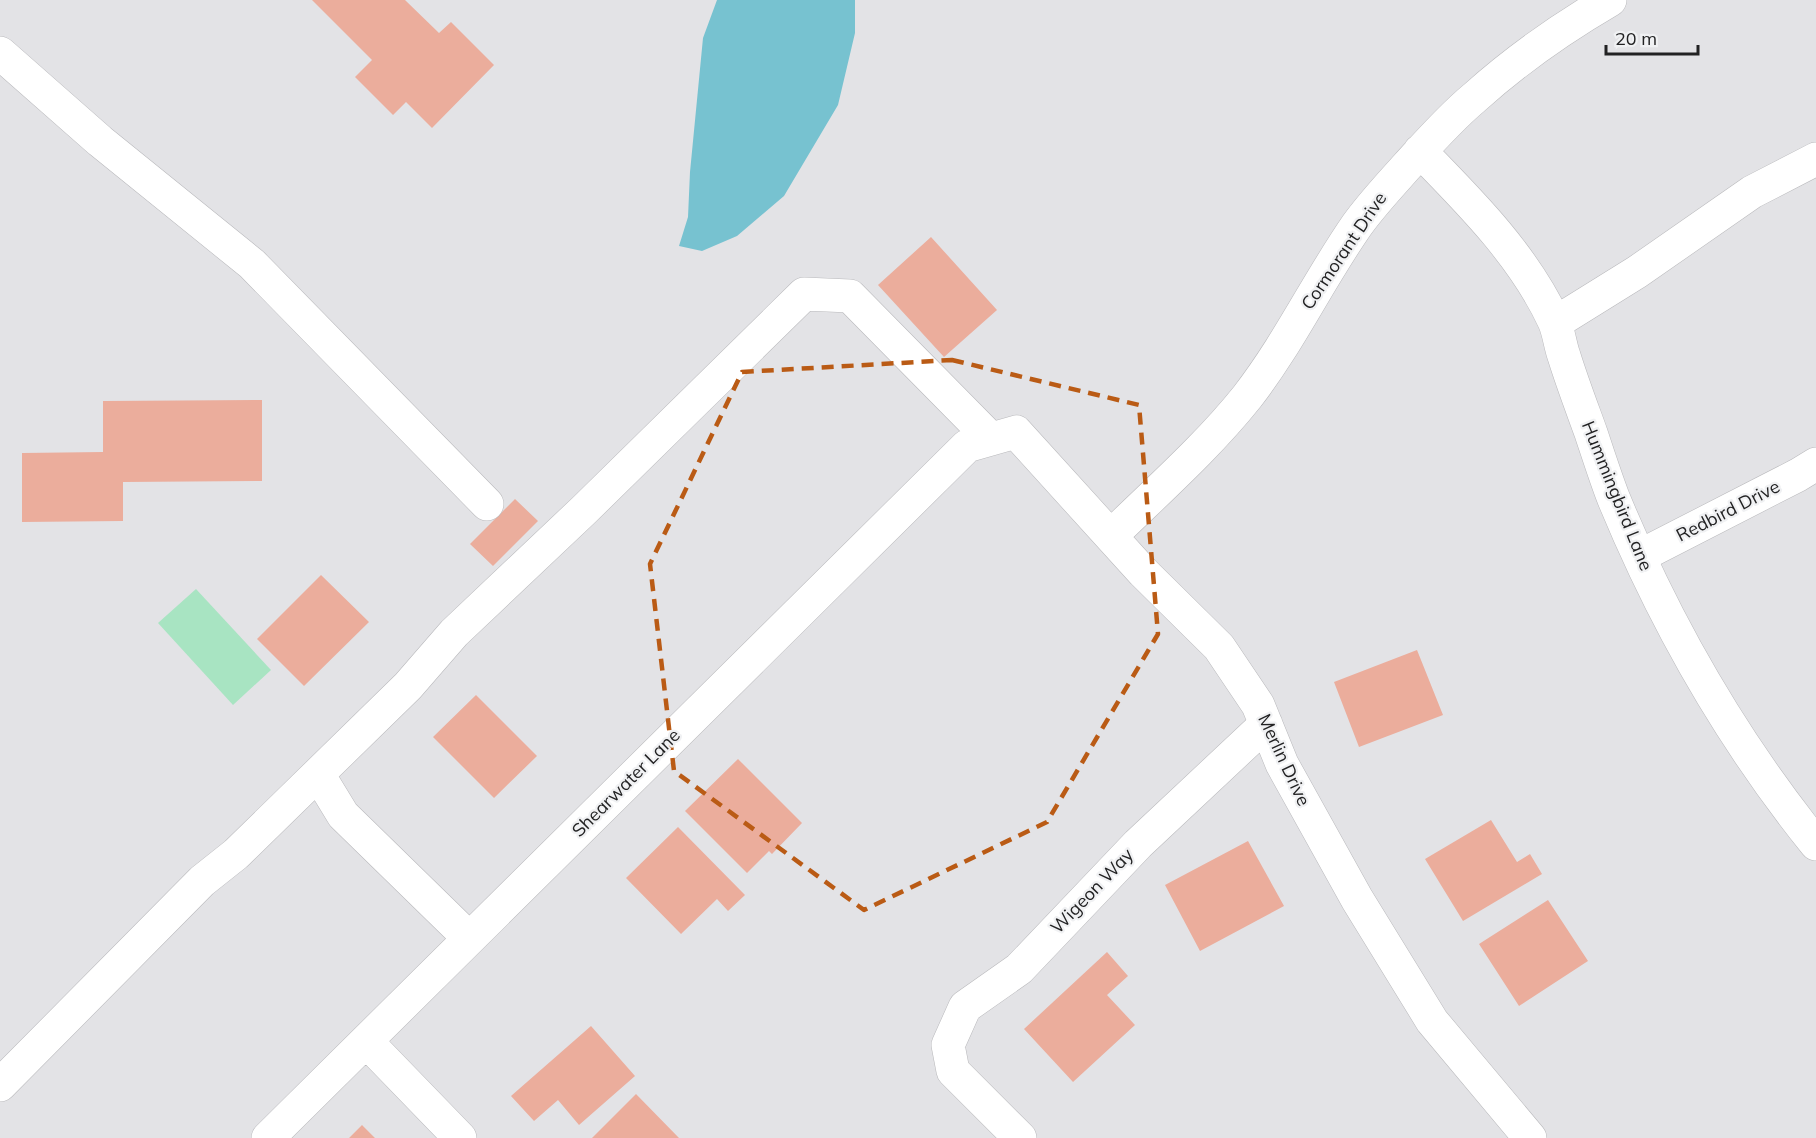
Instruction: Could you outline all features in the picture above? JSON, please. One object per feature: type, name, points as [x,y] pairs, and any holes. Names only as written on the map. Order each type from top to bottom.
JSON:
[{"type":"street","name":"Cormorant Drive","points":[[1111,536],[1218,430],[1247,397],[1276,357],[1328,268],[1359,223],[1420,151],[1472,99],[1531,52],[1610,0]]},
{"type":"street","points":[[0,53],[100,141],[252,264],[487,504]]},
{"type":"street","name":"Hummingbird Lane","points":[[1420,151],[1461,193],[1498,236],[1540,295],[1555,323],[1563,355],[1613,496],[1665,611],[1736,733],[1783,803],[1816,844]]},
{"type":"street","points":[[1555,323],[1637,272],[1752,192],[1816,159]]},
{"type":"street","points":[[0,1085],[202,881],[237,854],[408,686],[454,633],[584,510],[804,294],[850,296],[991,439]]},
{"type":"street","name":"Merlin Drive","points":[[991,439],[1016,432],[1143,572],[1219,647],[1258,705],[1282,764],[1346,879],[1432,1021],[1530,1138]]},
{"type":"street","name":"Shearwater Lane","points":[[268,1138],[967,446],[991,439]]},
{"type":"street","name":"Redbird Drive","points":[[1640,556],[1798,476],[1816,464]]},
{"type":"street","name":"Wigeon Way","points":[[1020,1138],[953,1071],[948,1045],[965,1007],[1019,969],[1138,844],[1266,724]]},
{"type":"street","points":[[318,774],[343,816],[469,938]]},
{"type":"street","points":[[366,1042],[460,1138]]},
{"type":"highlighted area","points":[[952,360],[1139,405],[1158,634],[1047,822],[864,910],[674,771],[650,564],[742,372]]},
{"type":"green space","points":[[196,589],[271,670],[233,705],[158,623]]},
{"type":"water","points":[[717,0],[855,0],[855,33],[838,105],[784,196],[737,236],[702,251],[679,246],[688,217],[703,38]]},
{"type":"building","points":[[312,0],[405,0],[439,33],[451,22],[494,65],[432,128],[406,102],[393,115],[355,77],[372,60]]},
{"type":"building","points":[[931,237],[997,310],[944,357],[878,285]]},
{"type":"building","points":[[262,400],[262,481],[123,482],[123,521],[22,522],[22,453],[103,452],[103,401]]},
{"type":"building","points":[[515,499],[538,521],[493,566],[470,544]]},
{"type":"building","points":[[321,575],[369,622],[304,686],[257,639]]},
{"type":"building","points":[[1417,650],[1443,715],[1359,747],[1334,682]]},
{"type":"building","points":[[476,695],[537,756],[494,798],[433,737]]},
{"type":"building","points":[[738,759],[802,823],[772,854],[769,851],[747,873],[685,811]]},
{"type":"building","points":[[1491,820],[1517,862],[1530,854],[1542,874],[1463,921],[1425,859]]},
{"type":"building","points":[[678,827],[745,895],[728,911],[717,899],[681,934],[626,878]]},
{"type":"building","points":[[1248,841],[1284,906],[1200,951],[1165,885]]},
{"type":"building","points":[[1548,900],[1588,961],[1519,1006],[1479,944]]},
{"type":"building","points":[[1107,952],[1128,976],[1107,995],[1135,1025],[1073,1082],[1024,1029]]},
{"type":"building","points":[[591,1026],[635,1076],[579,1125],[558,1100],[534,1121],[511,1096]]},
{"type":"building","points":[[636,1094],[679,1138],[592,1138]]},
{"type":"building","points":[[362,1125],[375,1138],[349,1138]]}]
